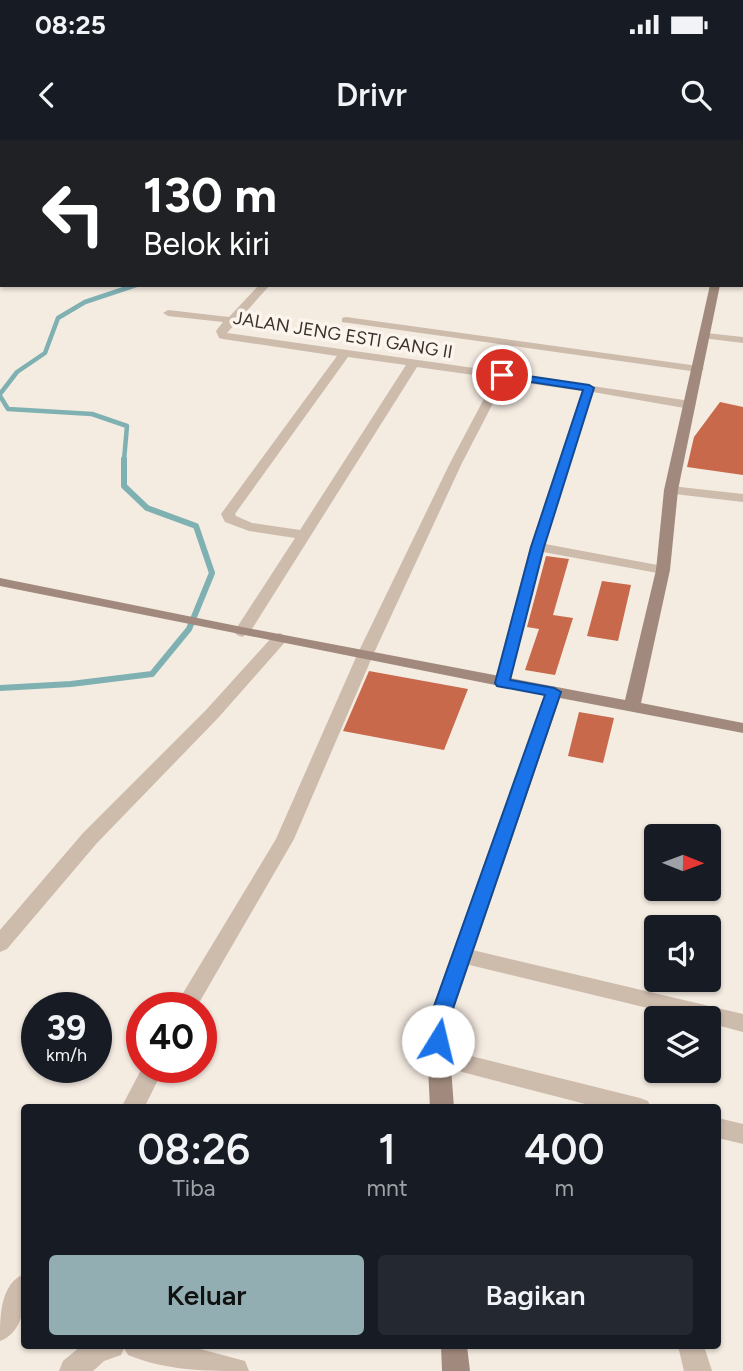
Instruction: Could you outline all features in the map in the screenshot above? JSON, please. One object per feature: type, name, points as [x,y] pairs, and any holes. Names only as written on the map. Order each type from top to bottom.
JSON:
[{"type":"street","name":"JALAN JENG ESTI GANG II","points":[[263,287],[221,331],[223,336],[502,375],[690,405]]},
{"type":"street","points":[[632,706],[663,570],[671,489],[715,287]]},
{"type":"street","points":[[169,313],[231,320]]},
{"type":"street","points":[[345,320],[698,369]]},
{"type":"street","points":[[706,336],[743,340]]},
{"type":"street","points":[[305,535],[248,527],[230,519],[228,514],[345,354]]},
{"type":"street","points":[[242,632],[414,364]]},
{"type":"street","points":[[194,992],[285,839],[365,655],[456,463],[502,375]]},
{"type":"street","points":[[502,683],[537,547],[589,388]]},
{"type":"street","points":[[671,489],[743,498]]},
{"type":"street","points":[[537,547],[663,570]]},
{"type":"street","points":[[0,582],[242,632],[743,728]]},
{"type":"street","points":[[0,944],[90,838],[212,714],[280,638]]},
{"type":"street","points":[[442,1104],[437,1026],[464,956],[554,692]]},
{"type":"street","points":[[464,956],[743,1023]]},
{"type":"street","points":[[439,1057],[613,1104]]},
{"type":"street","points":[[134,1104],[145,1083]]},
{"type":"street","points":[[721,1129],[743,1134]]},
{"type":"street","points":[[0,1328],[21,1291]]},
{"type":"street","points":[[73,1371],[101,1349]]},
{"type":"street","points":[[149,1349],[235,1371]]},
{"type":"street","points":[[454,1349],[456,1371]]},
{"type":"street","points":[[692,1349],[698,1371]]},
{"type":"building","points":[[720,402],[743,407],[743,475],[687,467],[694,437]]},
{"type":"building","points":[[546,556],[569,559],[553,615],[573,618],[555,675],[525,670],[539,629],[527,627]]},
{"type":"building","points":[[602,581],[631,585],[618,641],[587,636]]},
{"type":"building","points":[[369,671],[468,689],[444,750],[343,731]]},
{"type":"building","points":[[579,712],[614,718],[603,763],[568,756]]},
{"type":"waterway","points":[[0,394],[17,372],[45,353],[58,318],[85,302],[130,287]]},
{"type":"waterway","points":[[0,396],[8,409],[92,414],[127,426],[124,460]]},
{"type":"waterway","points":[[0,688],[71,684],[152,674],[189,629],[212,573],[196,526],[147,508],[124,486],[124,460]]},
{"type":"route","points":[[438,1041],[437,1026],[464,956],[554,692],[502,683],[537,547],[589,388],[502,375]]}]
